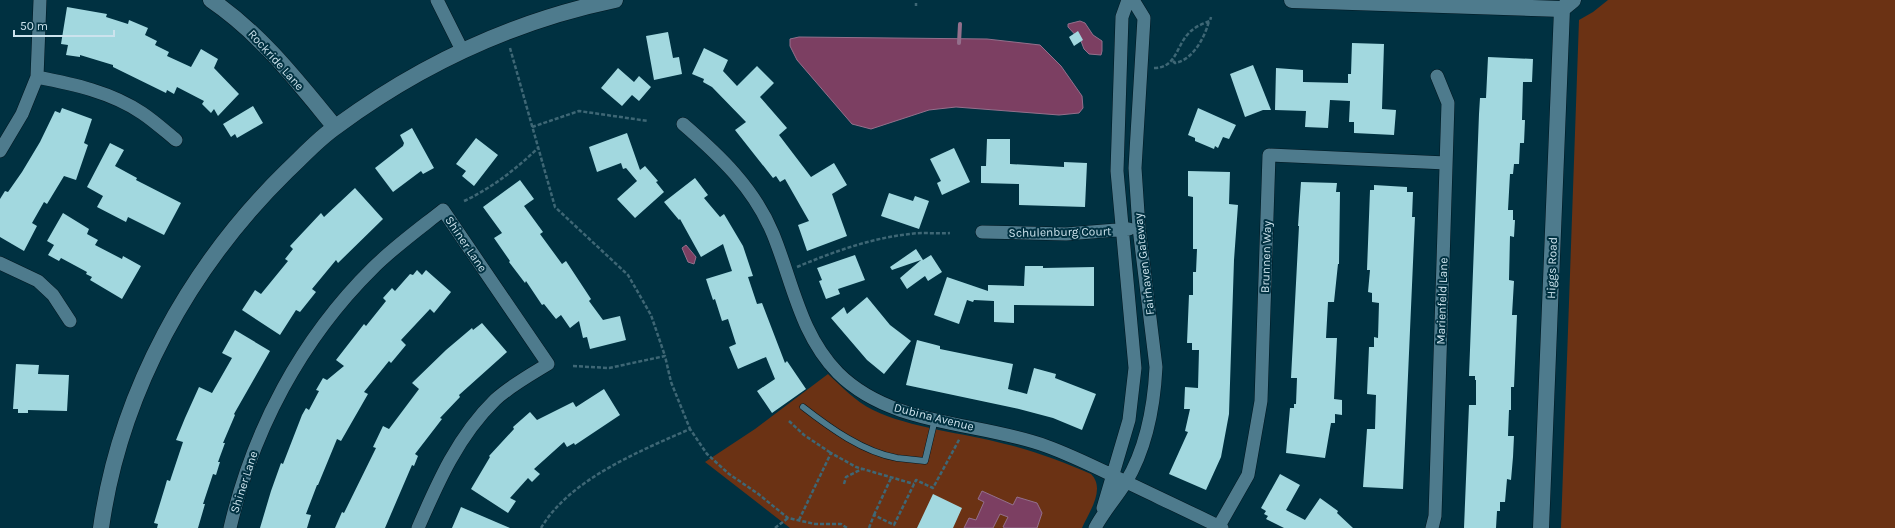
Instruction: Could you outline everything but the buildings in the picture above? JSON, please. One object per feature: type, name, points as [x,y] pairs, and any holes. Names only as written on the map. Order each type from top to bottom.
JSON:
[{"type":"street","points":[[0,151],[22,114],[37,77],[40,0]]},
{"type":"street","name":"Rockride Lane","points":[[211,0],[230,12],[256,35],[335,127]]},
{"type":"street","points":[[437,0],[462,50]]},
{"type":"street","points":[[101,528],[105,502],[119,446],[147,370],[164,334],[212,257],[267,191],[335,127],[395,86],[462,50],[542,19],[583,7],[615,0]]},
{"type":"street","name":"Fairhaven Gateway","points":[[1098,523],[1129,420],[1135,368],[1121,230],[1117,170],[1122,17],[1128,0]]},
{"type":"street","name":"Fairhaven Gateway","points":[[1098,523],[1126,482],[1145,440],[1155,390],[1156,367],[1139,228],[1135,168],[1144,18],[1133,0]]},
{"type":"street","points":[[1292,0],[1568,4]]},
{"type":"street","name":"Higgs Road","points":[[1541,528],[1568,4]]},
{"type":"street","name":"Marienfeld Lane","points":[[1432,528],[1435,516],[1448,103],[1437,76]]},
{"type":"street","points":[[37,77],[93,90],[119,100],[142,113],[176,140]]},
{"type":"street","name":"Dubina Avenue","points":[[683,124],[716,152],[731,168],[756,202],[774,235],[801,317],[817,348],[850,384],[879,402],[897,409],[1027,439],[1065,453],[1221,527]]},
{"type":"street","name":"Brunnen Way","points":[[1221,527],[1248,474],[1261,401],[1269,155],[1446,163]]},
{"type":"street","name":"Shiner Lane","points":[[230,528],[246,469],[266,422],[285,383],[312,341],[341,304],[372,269],[400,243],[443,210],[548,364],[496,400],[470,428],[454,451],[418,528]]},
{"type":"street","name":"Schulenburg Court","points":[[982,232],[1066,234],[1139,228]]},
{"type":"street","points":[[0,263],[38,281],[53,295],[70,321]]},
{"type":"lane","points":[[803,407],[834,429],[876,451],[897,458],[925,460],[935,419]]},
{"type":"path","points":[[1153,68],[1164,66],[1172,61],[1189,33],[1212,17]]},
{"type":"path","points":[[1172,61],[1176,63],[1179,62],[1194,50],[1203,38],[1208,21]]},
{"type":"path","points":[[510,48],[555,207],[628,275],[651,315],[665,356],[671,382],[690,428],[707,454],[729,474],[757,493],[788,518],[815,524],[841,524],[847,528]]},
{"type":"path","points":[[532,127],[579,111],[648,121]]},
{"type":"path","points":[[464,201],[482,193],[518,167],[538,148]]},
{"type":"path","points":[[796,267],[827,255],[875,240],[910,234],[950,233]]},
{"type":"path","points":[[573,366],[609,368],[665,356]]},
{"type":"path","points":[[789,421],[804,435],[830,453],[862,469],[914,484]]},
{"type":"path","points":[[541,528],[549,515],[580,486],[635,453],[690,428]]},
{"type":"path","points":[[874,516],[894,525],[916,480],[933,488],[960,438]]},
{"type":"path","points":[[799,520],[830,453]]},
{"type":"path","points":[[844,484],[846,477],[862,469]]},
{"type":"path","points":[[869,528],[891,478]]},
{"type":"path","points":[[775,528],[788,518]]},
{"type":"shaded area","points":[[1608,0],[1895,0],[1895,528],[1561,528],[1579,20],[1593,12]]},
{"type":"shaded area","points":[[1080,21],[1085,23],[1093,35],[1102,41],[1101,55],[1089,54],[1084,49],[1081,41],[1068,27],[1068,24]]},
{"type":"shaded area","points":[[799,37],[987,39],[1040,45],[1061,66],[1082,96],[1083,108],[1079,113],[1059,115],[956,107],[929,110],[871,129],[852,124],[797,60],[790,46],[790,39]]},
{"type":"shaded area","points":[[686,245],[696,257],[694,264],[688,262],[682,248]]},
{"type":"shaded area","points":[[828,374],[849,394],[860,402],[873,410],[888,416],[920,426],[989,440],[1027,450],[1091,474],[1095,480],[1097,493],[1092,508],[1082,528],[790,528],[705,462],[755,429]]},
{"type":"shaded area","points":[[982,491],[1013,505],[1017,497],[1037,503],[1042,513],[1037,528],[1005,528],[1003,527],[1008,517],[1000,514],[993,528],[964,528],[969,518],[976,520],[984,502],[978,499]]},
{"type":"waterway","points":[[959,43],[960,24]]}]
